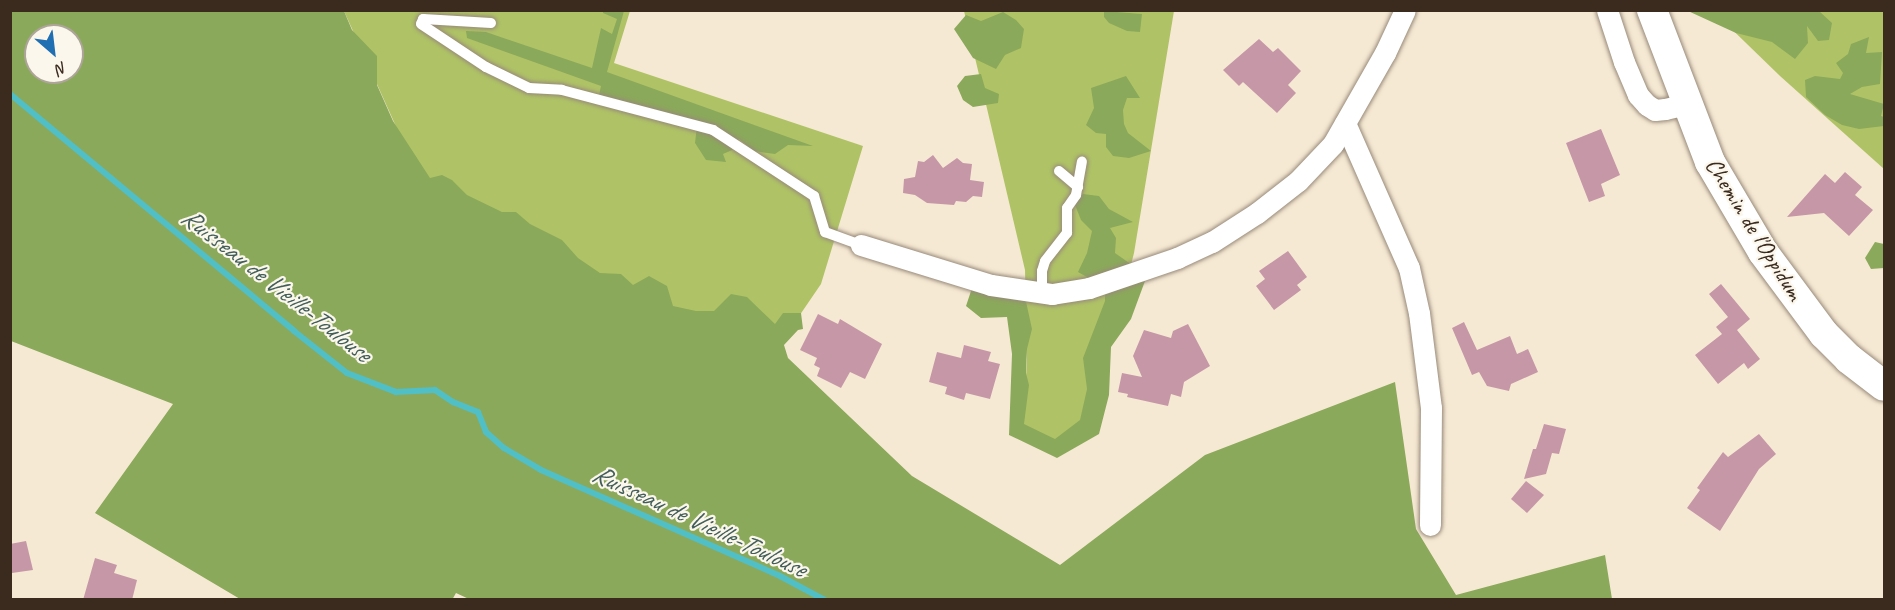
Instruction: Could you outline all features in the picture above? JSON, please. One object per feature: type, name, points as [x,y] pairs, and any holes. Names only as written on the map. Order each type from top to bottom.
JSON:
[{"type":"street","points":[[861,245],[991,285],[1052,294],[1089,288],[1177,258],[1212,242],[1257,213],[1298,181],[1333,144],[1385,53],[1405,10]]},
{"type":"street","points":[[1607,10],[1638,95],[1655,110],[1665,110],[1686,104]]},
{"type":"street","name":"Chemin de l'Oppidum","points":[[1652,10],[1686,104],[1720,182],[1769,261],[1824,334],[1849,359],[1884,386]]},
{"type":"street","points":[[1345,123],[1409,268],[1419,313],[1431,408],[1430,525]]},
{"type":"lane","points":[[491,23],[423,19],[421,24],[486,67],[529,88],[562,90],[713,130],[814,196],[825,232],[861,245]]},
{"type":"lane","points":[[1042,292],[1042,271],[1045,261],[1067,233],[1067,208],[1076,195],[1082,162]]},
{"type":"lane","points":[[1059,171],[1077,186]]},
{"type":"green space","points":[[10,11],[344,11],[352,30],[377,56],[377,85],[393,121],[430,178],[442,175],[452,180],[467,195],[502,212],[516,212],[530,224],[562,240],[578,258],[600,273],[621,274],[633,285],[649,276],[667,286],[673,306],[696,311],[714,311],[731,294],[747,297],[775,324],[783,313],[801,313],[803,329],[798,330],[784,345],[788,358],[912,476],[1060,565],[1205,455],[1395,382],[1416,529],[1456,595],[1605,555],[1612,599],[471,600],[456,593],[452,600],[240,599],[95,513],[173,404],[11,341]]},
{"type":"green space","points":[[344,11],[630,11],[614,63],[863,146],[821,284],[778,347],[637,303],[417,173]]},
{"type":"green space","points":[[603,11],[624,11],[607,72],[813,146],[788,145],[775,154],[754,151],[739,139],[732,150],[723,154],[726,162],[706,160],[695,143],[697,126],[599,95],[601,86],[467,38],[466,31],[486,32],[592,68],[601,28],[612,34],[617,19]]},
{"type":"green space","points":[[964,11],[1174,11],[1134,253],[1091,423],[1057,447],[1023,434],[1027,359],[1025,270]]},
{"type":"green space","points":[[1104,11],[1142,14],[1140,32],[1127,31],[1109,23],[1104,17]]},
{"type":"green space","points":[[1688,11],[1819,11],[1832,23],[1829,40],[1818,41],[1807,26],[1808,43],[1795,59],[1772,42],[1736,33]]},
{"type":"green space","points":[[1713,11],[1884,11],[1884,169],[1780,76]]},
{"type":"green space","points":[[1003,12],[1016,20],[1024,29],[1021,48],[1005,55],[996,69],[973,58],[954,29],[966,15],[981,21]]},
{"type":"green space","points":[[1869,37],[1866,53],[1882,52],[1880,84],[1862,87],[1850,94],[1884,104],[1881,116],[1884,117],[1884,126],[1859,129],[1842,125],[1825,115],[1806,97],[1805,80],[1815,76],[1840,79],[1843,73],[1836,63],[1848,54],[1851,44]]},
{"type":"green space","points":[[981,74],[985,88],[999,94],[998,103],[973,107],[963,100],[957,86],[965,76]]},
{"type":"green space","points":[[1126,76],[1140,98],[1127,98],[1123,110],[1124,124],[1128,133],[1151,151],[1129,158],[1113,156],[1106,147],[1106,134],[1096,133],[1086,125],[1094,108],[1091,88]]},
{"type":"green space","points":[[1083,194],[1099,196],[1109,209],[1133,222],[1110,228],[1116,238],[1115,253],[1132,265],[1096,282],[1078,272],[1087,253],[1092,231],[1081,220],[1073,200]]},
{"type":"green space","points":[[1875,242],[1884,244],[1884,268],[1871,269],[1865,258]]},
{"type":"green space","points":[[1145,281],[1131,319],[1111,347],[1109,395],[1099,434],[1057,458],[1009,435],[1012,354],[1007,317],[981,318],[966,306],[972,288],[1025,297],[1032,329],[1027,349],[1026,373],[1029,385],[1024,424],[1055,439],[1080,420],[1087,389],[1083,358],[1105,301],[1105,286]]},
{"type":"building","points":[[1259,39],[1273,52],[1278,48],[1301,71],[1288,85],[1296,93],[1277,113],[1243,82],[1239,86],[1223,70]]},
{"type":"building","points":[[1601,129],[1620,175],[1601,184],[1605,196],[1589,202],[1566,143]]},
{"type":"building","points":[[933,155],[943,168],[957,158],[963,163],[972,164],[970,180],[984,182],[982,197],[973,196],[966,202],[956,201],[954,205],[927,203],[915,195],[903,193],[904,179],[915,177],[918,161],[924,162]]},
{"type":"building","points":[[1845,172],[1862,187],[1855,195],[1873,210],[1849,236],[1824,213],[1787,217],[1825,174],[1835,183]]},
{"type":"building","points":[[1288,251],[1307,277],[1297,285],[1301,290],[1274,310],[1256,286],[1265,279],[1259,271]]},
{"type":"building","points":[[1721,284],[1750,319],[1737,330],[1760,359],[1748,369],[1744,363],[1718,384],[1695,355],[1722,334],[1716,327],[1728,317],[1709,294]]},
{"type":"building","points":[[818,314],[838,324],[840,319],[882,344],[865,379],[850,372],[841,388],[817,376],[820,368],[814,365],[817,358],[800,350]]},
{"type":"building","points":[[1464,322],[1477,350],[1510,336],[1517,354],[1528,349],[1538,372],[1511,384],[1509,391],[1487,386],[1479,372],[1472,375],[1452,328]]},
{"type":"building","points":[[1188,324],[1210,366],[1184,382],[1181,397],[1171,394],[1168,406],[1127,397],[1128,394],[1118,392],[1122,373],[1142,377],[1133,356],[1144,330],[1171,338],[1173,331]]},
{"type":"building","points":[[964,345],[991,352],[988,361],[1000,364],[990,399],[966,393],[964,400],[945,394],[947,387],[929,382],[937,352],[961,358]]},
{"type":"building","points":[[1544,424],[1566,429],[1559,454],[1552,453],[1546,474],[1524,479],[1533,449],[1536,449]]},
{"type":"building","points":[[1759,434],[1776,454],[1759,469],[1720,531],[1687,508],[1700,490],[1697,488],[1723,452],[1728,457]]},
{"type":"building","points":[[1526,481],[1544,495],[1527,513],[1511,499]]},
{"type":"building","points":[[26,541],[33,570],[12,573],[10,544]]},
{"type":"building","points":[[95,558],[117,565],[114,573],[137,580],[132,600],[83,600]]},
{"type":"waterway","name":"Ruisseau de Vieille-Toulouse","points":[[10,94],[347,373],[396,392],[435,390],[453,402],[478,412],[486,432],[504,448],[541,470],[780,576],[825,600]]}]
